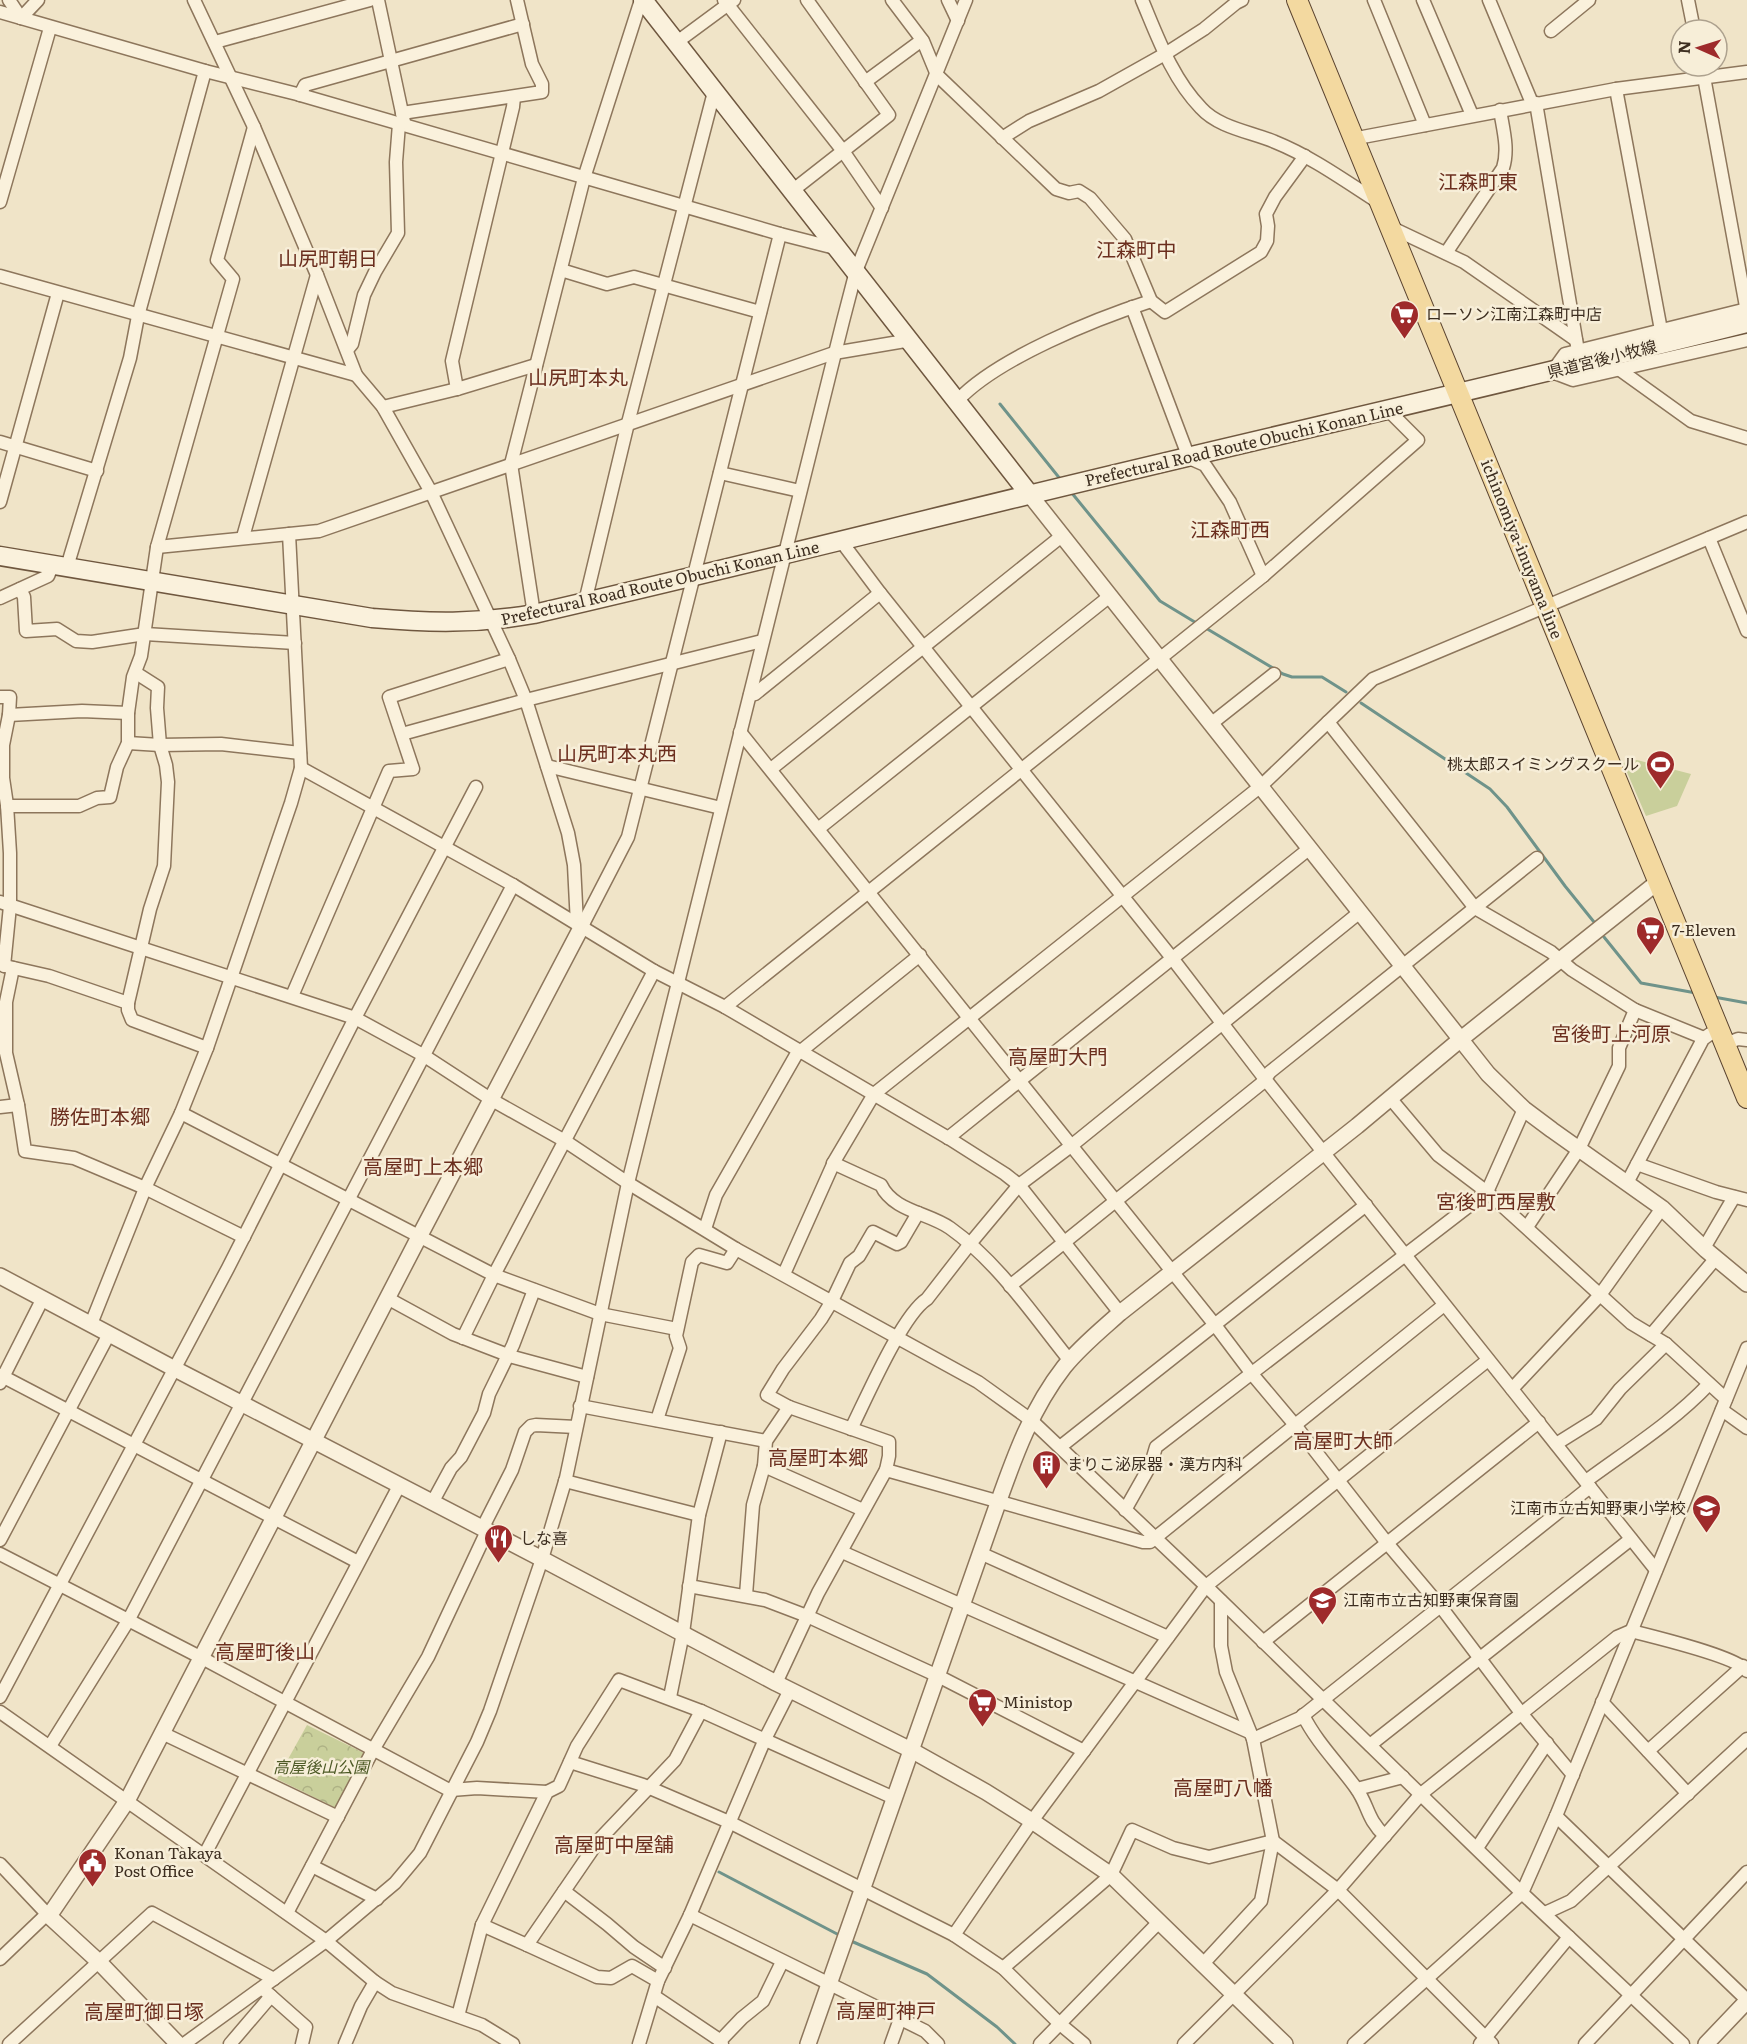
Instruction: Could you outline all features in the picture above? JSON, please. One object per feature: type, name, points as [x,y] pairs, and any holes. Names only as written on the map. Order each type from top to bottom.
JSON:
[{"type":"main road","points":[[642,0],[911,340],[1030,495]]},
{"type":"main road","name":"ichinomiya-inuyama line","points":[[1297,0],[1659,881],[1705,995],[1716,1037],[1747,1098]]},
{"type":"main road","name":"県道宮後小牧線","points":[[1457,392],[1552,372],[1747,322]]},
{"type":"main road","name":"Prefectural Road Route Obuchi Konan Line","points":[[0,556],[372,618],[428,623],[492,621],[534,614],[785,556],[1030,495],[1389,411],[1457,392]]},
{"type":"street","points":[[9,0],[21,18]]},
{"type":"street","points":[[21,18],[38,0]]},
{"type":"street","points":[[194,0],[254,127],[317,275],[356,375],[383,407],[431,492],[509,659],[526,700],[567,833],[574,865],[580,925]]},
{"type":"street","points":[[214,42],[370,0]]},
{"type":"street","points":[[347,350],[352,344],[364,295],[398,233],[396,162],[402,121],[378,0]]},
{"type":"street","points":[[402,121],[542,92],[542,84],[532,64],[517,0]]},
{"type":"street","points":[[534,614],[511,464],[584,178],[642,0]]},
{"type":"street","points":[[792,191],[889,115],[807,0]]},
{"type":"street","points":[[892,0],[922,40],[937,75],[1056,189],[1069,193],[1079,191],[1090,198],[1125,239],[1151,301],[1165,312],[1261,252],[1268,241],[1266,214],[1275,197],[1305,156]]},
{"type":"street","points":[[948,0],[958,21]]},
{"type":"street","points":[[230,2044],[274,1979],[326,1941],[377,1899],[395,1883],[420,1853],[477,1742],[490,1711],[542,1559],[565,1481],[628,1183],[856,271],[966,0]]},
{"type":"street","points":[[1142,0],[1180,83],[1202,111],[1232,128],[1275,141],[1305,156],[1379,203]]},
{"type":"street","points":[[1002,138],[1029,121],[1099,91],[1166,54],[1242,0]]},
{"type":"street","points":[[1374,0],[1425,124]]},
{"type":"street","points":[[1423,0],[1472,115]]},
{"type":"street","points":[[1489,0],[1534,103],[1577,345]]},
{"type":"street","points":[[1551,31],[1589,0]]},
{"type":"street","points":[[1688,0],[1692,18]]},
{"type":"street","points":[[676,42],[728,2],[843,151],[882,208]]},
{"type":"street","points":[[0,12],[205,71],[402,121],[584,178],[836,248]]},
{"type":"street","points":[[300,95],[305,86],[523,24]]},
{"type":"street","points":[[0,202],[50,28]]},
{"type":"street","points":[[865,82],[922,40]]},
{"type":"street","points":[[0,598],[48,576],[60,566],[97,471],[130,358],[138,316],[205,71]]},
{"type":"street","points":[[1729,72],[1747,72]]},
{"type":"street","points":[[1353,139],[1670,78]]},
{"type":"street","points":[[1705,78],[1747,310],[1661,330],[1577,345],[1565,354],[1552,372],[1573,380],[1747,339]]},
{"type":"street","points":[[1616,89],[1661,330]]},
{"type":"street","points":[[585,602],[628,423],[714,92]]},
{"type":"street","points":[[457,389],[452,361],[514,97]]},
{"type":"street","points":[[1446,253],[1503,168],[1507,148],[1500,110]]},
{"type":"street","points":[[7,806],[79,806],[97,798],[110,797],[117,767],[128,743],[133,677],[136,673],[145,634],[157,547],[233,279],[217,260],[254,127]]},
{"type":"street","points":[[1389,226],[1464,262],[1577,345]]},
{"type":"street","points":[[1,1955],[48,1915],[127,1802],[387,1298],[492,1100],[580,925],[628,837],[780,234]]},
{"type":"street","points":[[561,270],[607,284],[634,277],[760,312]]},
{"type":"street","points":[[243,537],[317,275]]},
{"type":"street","points":[[0,276],[356,375]]},
{"type":"street","points":[[0,502],[58,293]]},
{"type":"street","points":[[958,400],[972,385],[1047,343],[1151,301]]},
{"type":"street","points":[[1132,307],[1189,458],[1206,465],[1230,502],[1263,576]]},
{"type":"street","points":[[157,547],[318,531],[834,353],[911,340]]},
{"type":"street","points":[[383,407],[457,389],[537,365]]},
{"type":"street","points":[[1620,370],[1691,421],[1747,438]]},
{"type":"street","points":[[725,1007],[1263,576],[1418,440],[1389,411]]},
{"type":"street","points":[[0,442],[97,471]]},
{"type":"street","points":[[720,473],[800,491]]},
{"type":"street","points":[[1030,495],[1488,1074],[1524,1109],[1662,1208],[1747,1284]]},
{"type":"street","points":[[784,1274],[833,1163],[874,1094],[1261,786],[1373,679],[1747,522]]},
{"type":"street","points":[[91,1324],[145,1188],[181,1113],[207,1048],[301,768],[289,534]]},
{"type":"street","points":[[771,769],[1063,535]]},
{"type":"street","points":[[1709,538],[1747,631]]},
{"type":"street","points":[[841,541],[1656,1570]]},
{"type":"street","points":[[20,589],[24,597],[26,631],[57,628],[76,641],[92,642],[145,634],[295,643]]},
{"type":"street","points":[[750,695],[755,694],[880,593]]},
{"type":"street","points":[[818,828],[1110,596]]},
{"type":"street","points":[[402,734],[526,700],[762,641]]},
{"type":"street","points":[[292,996],[389,771],[413,769],[389,697],[509,659]]},
{"type":"street","points":[[136,673],[158,687],[160,745],[168,782],[164,866],[150,909],[128,1010],[132,1020],[207,1048]]},
{"type":"street","points":[[1212,723],[1274,674]]},
{"type":"street","points":[[0,697],[10,697],[3,745],[3,778],[10,853],[5,904],[6,1053],[18,1105],[25,1151],[74,1158],[145,1188],[244,1237]]},
{"type":"street","points":[[9,715],[82,711],[129,712]]},
{"type":"street","points":[[1328,722],[1475,908],[1551,952],[1572,970],[1635,1010],[1716,1037],[1747,1040]]},
{"type":"street","points":[[740,732],[1215,1324],[1387,1543],[1441,1606],[1521,1713],[1573,1774]]},
{"type":"street","points":[[128,743],[221,744],[300,753]]},
{"type":"street","points":[[547,766],[721,808]]},
{"type":"street","points":[[301,768],[513,885],[654,971],[725,1007],[1005,1174],[1019,1185],[1120,1313]]},
{"type":"street","points":[[0,1697],[282,1165],[355,1018],[476,787]]},
{"type":"street","points":[[948,1138],[1310,848]]},
{"type":"street","points":[[1010,1286],[1116,1202],[1265,1079],[1270,1072],[1537,858]]},
{"type":"street","points":[[808,2044],[1018,1448],[1047,1392],[1070,1361],[1120,1313],[1659,881]]},
{"type":"street","points":[[50,1746],[128,1621],[513,885]]},
{"type":"street","points":[[5,904],[355,1018],[423,1055],[492,1100],[565,1141],[628,1183],[736,1249],[978,1382],[1031,1420],[1060,1447],[1522,1893],[1683,2044]]},
{"type":"street","points":[[851,1429],[898,1337],[921,1303],[927,1299],[1019,1185],[1071,1146],[1360,912]]},
{"type":"street","points":[[705,1229],[716,1195],[796,1055],[920,955]]},
{"type":"street","points":[[6,967],[49,976],[128,1003]]},
{"type":"street","points":[[463,1338],[654,971]]},
{"type":"street","points":[[1527,1227],[1579,1149],[1619,1066],[1619,1047],[1635,1010]]},
{"type":"street","points":[[1627,1183],[1716,1037]]},
{"type":"street","points":[[1390,1098],[1438,1155],[1487,1192],[1631,1323],[1666,1344],[1709,1384],[1724,1405],[1747,1428]]},
{"type":"street","points":[[0,1107],[18,1105]]},
{"type":"street","points":[[1125,1510],[1151,1464],[1156,1447],[1487,1192],[1524,1109]]},
{"type":"street","points":[[181,1113],[494,1275],[600,1314],[677,1329]]},
{"type":"street","points":[[833,1163],[881,1185],[888,1196],[918,1213],[932,1217],[970,1244],[1010,1286],[1070,1361]]},
{"type":"street","points":[[1637,1164],[1747,1200]]},
{"type":"street","points":[[1651,1335],[1710,1253],[1734,1197]]},
{"type":"street","points":[[1060,1447],[1365,1205]]},
{"type":"street","points":[[1512,1389],[1600,1295],[1662,1208]]},
{"type":"street","points":[[776,1683],[807,1616],[886,1470],[889,1442],[789,1407],[767,1395],[832,1301],[850,1263],[859,1256],[873,1232],[897,1244],[901,1242],[918,1213]]},
{"type":"street","points":[[657,1420],[680,1348],[675,1340],[692,1262],[699,1255],[727,1263],[736,1249]]},
{"type":"street","points":[[0,1276],[776,1683],[911,1750],[986,1792],[1111,1875],[1285,2044]]},
{"type":"street","points":[[432,1503],[451,1468],[461,1457],[484,1413],[489,1394],[508,1355],[534,1290]]},
{"type":"street","points":[[43,1298],[1,1378],[358,1562]]},
{"type":"street","points":[[387,1298],[463,1338],[508,1355],[586,1377]]},
{"type":"street","points":[[886,1470],[998,1503],[1150,1542],[1444,1305]]},
{"type":"street","points":[[0,1540],[109,1334]]},
{"type":"street","points":[[1556,1444],[1596,1419],[1620,1389],[1666,1344]]},
{"type":"street","points":[[1354,2044],[1522,1893],[1556,1816],[1747,1348]]},
{"type":"street","points":[[954,1935],[1032,1821],[1206,1586],[1488,1360]]},
{"type":"street","points":[[842,1552],[1136,1681],[1251,1736],[1303,1715],[1670,1420],[1709,1384]]},
{"type":"street","points":[[580,1406],[766,1440]]},
{"type":"street","points":[[746,1595],[753,1505],[764,1466],[766,1440],[789,1407]]},
{"type":"street","points":[[1263,1642],[1539,1422]]},
{"type":"street","points":[[287,1913],[373,1750],[428,1657],[512,1470],[525,1432],[531,1426],[536,1425],[576,1427]]},
{"type":"street","points":[[670,1697],[683,1633],[699,1515],[721,1432]]},
{"type":"street","points":[[764,1466],[863,1510]]},
{"type":"street","points":[[565,1481],[699,1515]]},
{"type":"street","points":[[205,1854],[399,1486]]},
{"type":"street","points":[[1370,1745],[1631,1539]]},
{"type":"street","points":[[980,1553],[1168,1637]]},
{"type":"street","points":[[0,1554],[202,1658],[451,1791],[477,1788],[547,1792],[559,1786],[577,1746],[619,1680],[670,1697],[894,1798]]},
{"type":"street","points":[[689,1586],[746,1595],[807,1616],[938,1676],[1084,1751]]},
{"type":"street","points":[[1202,1965],[1261,1901],[1272,1841],[1251,1736],[1226,1672],[1221,1646],[1221,1601]]},
{"type":"street","points":[[1184,2044],[1338,1890],[1421,1794],[1617,1637],[1631,1631],[1710,1653],[1745,1668],[1648,1751]]},
{"type":"street","points":[[639,2044],[658,1981],[690,1915],[765,1739],[790,1690]]},
{"type":"street","points":[[1602,1702],[1688,1794]]},
{"type":"street","points":[[527,1945],[599,1839],[651,1788],[675,1760],[701,1711]]},
{"type":"street","points":[[0,1712],[326,1941],[375,1982],[398,1996],[482,2025],[513,2044]]},
{"type":"street","points":[[1303,1715],[1325,1750],[1357,1789],[1374,1825],[1385,1836]]},
{"type":"street","points":[[162,1733],[248,1772],[338,1817]]},
{"type":"street","points":[[1545,1913],[1571,1901],[1747,1738]]},
{"type":"street","points":[[1477,1848],[1547,1743]]},
{"type":"street","points":[[570,1762],[651,1788],[729,1822],[954,1935],[1003,1968],[1060,2024],[1084,2044]]},
{"type":"street","points":[[1357,1789],[1403,1777]]},
{"type":"street","points":[[458,2016],[482,1925],[547,1792]]},
{"type":"street","points":[[1556,1816],[1747,2001],[1706,2044]]},
{"type":"street","points":[[1003,1968],[1111,1875],[1132,1830],[1173,1848],[1209,1857],[1272,1841]]},
{"type":"street","points":[[1272,1841],[1338,1890],[1486,2042],[1569,1937]]},
{"type":"street","points":[[0,1864],[178,2044]]},
{"type":"street","points":[[312,1866],[377,1899]]},
{"type":"street","points":[[1585,2044],[1747,1872]]},
{"type":"street","points":[[564,1891],[634,1947],[666,1968]]},
{"type":"street","points":[[9,2044],[152,1913],[274,1979]]},
{"type":"street","points":[[690,1915],[925,2031],[938,2044]]},
{"type":"street","points":[[1040,2044],[1158,1923]]},
{"type":"street","points":[[482,1925],[597,1977],[611,1978],[632,1966],[658,1981]]},
{"type":"street","points":[[654,1996],[721,2042],[742,2018],[763,2001],[782,1962]]},
{"type":"street","points":[[345,2044],[361,2006],[375,1982]]},
{"type":"street","points":[[184,2044],[266,1992]]},
{"type":"street","points":[[266,1992],[306,2027],[302,2044]]},
{"type":"street","points":[[891,2044],[900,2019]]},
{"type":"green space","name":"桃太郎スイミングスクール","points":[[1637,760],[1691,774],[1677,806],[1646,816],[1623,763]]},
{"type":"green space","name":"高屋後山公園","points":[[307,1725],[366,1754],[336,1808],[277,1779]]},
{"type":"waterway","points":[[1000,404],[1061,480]]},
{"type":"waterway","points":[[1071,492],[1160,601],[1198,624]]},
{"type":"waterway","points":[[1204,627],[1283,674],[1292,677],[1322,677],[1346,692]]},
{"type":"waterway","points":[[1361,703],[1490,789],[1507,807],[1594,922]]},
{"type":"waterway","points":[[1604,937],[1641,983],[1696,993]]},
{"type":"waterway","points":[[1714,997],[1747,1003]]},
{"type":"waterway","points":[[719,1872],[839,1935]]},
{"type":"waterway","points":[[851,1941],[927,1974],[997,2027],[1015,2044]]},
{"type":"place","name":"ローソン江南江森町中店","points":[[1405,340]]},
{"type":"place","name":"桃太郎スイミングスクール","points":[[1660,790]]},
{"type":"place","name":"7-Eleven","points":[[1651,956]]},
{"type":"place","name":"まりこ泌尿器・漢方内科","points":[[1046,1490]]},
{"type":"place","name":"江南市立古知野東小学校","points":[[1707,1534]]},
{"type":"place","name":"しな喜","points":[[499,1564]]},
{"type":"place","name":"江南市立古知野東保育園","points":[[1322,1626]]},
{"type":"place","name":"Ministop","points":[[982,1728]]},
{"type":"place","name":"Konan Takaya Post Office","points":[[93,1888]]},
{"type":"district","name":"江森町東","points":[[1478,182]]},
{"type":"district","name":"江森町中","points":[[1136,250]]},
{"type":"district","name":"山尻町朝日","points":[[328,259]]},
{"type":"district","name":"山尻町本丸","points":[[578,378]]},
{"type":"district","name":"江森町西","points":[[1230,530]]},
{"type":"district","name":"山尻町本丸西","points":[[617,754]]},
{"type":"district","name":"宮後町上河原","points":[[1611,1034]]},
{"type":"district","name":"高屋町大門","points":[[1058,1057]]},
{"type":"district","name":"勝佐町本郷","points":[[100,1117]]},
{"type":"district","name":"高屋町上本郷","points":[[423,1167]]},
{"type":"district","name":"宮後町西屋敷","points":[[1496,1202]]},
{"type":"district","name":"高屋町大師","points":[[1343,1441]]},
{"type":"district","name":"高屋町本郷","points":[[818,1458]]},
{"type":"district","name":"高屋町後山","points":[[265,1652]]},
{"type":"district","name":"高屋町八幡","points":[[1223,1788]]},
{"type":"district","name":"高屋町中屋舗","points":[[614,1845]]},
{"type":"district","name":"高屋町神戸","points":[[886,2011]]},
{"type":"district","name":"高屋町御日塚","points":[[144,2012]]}]
